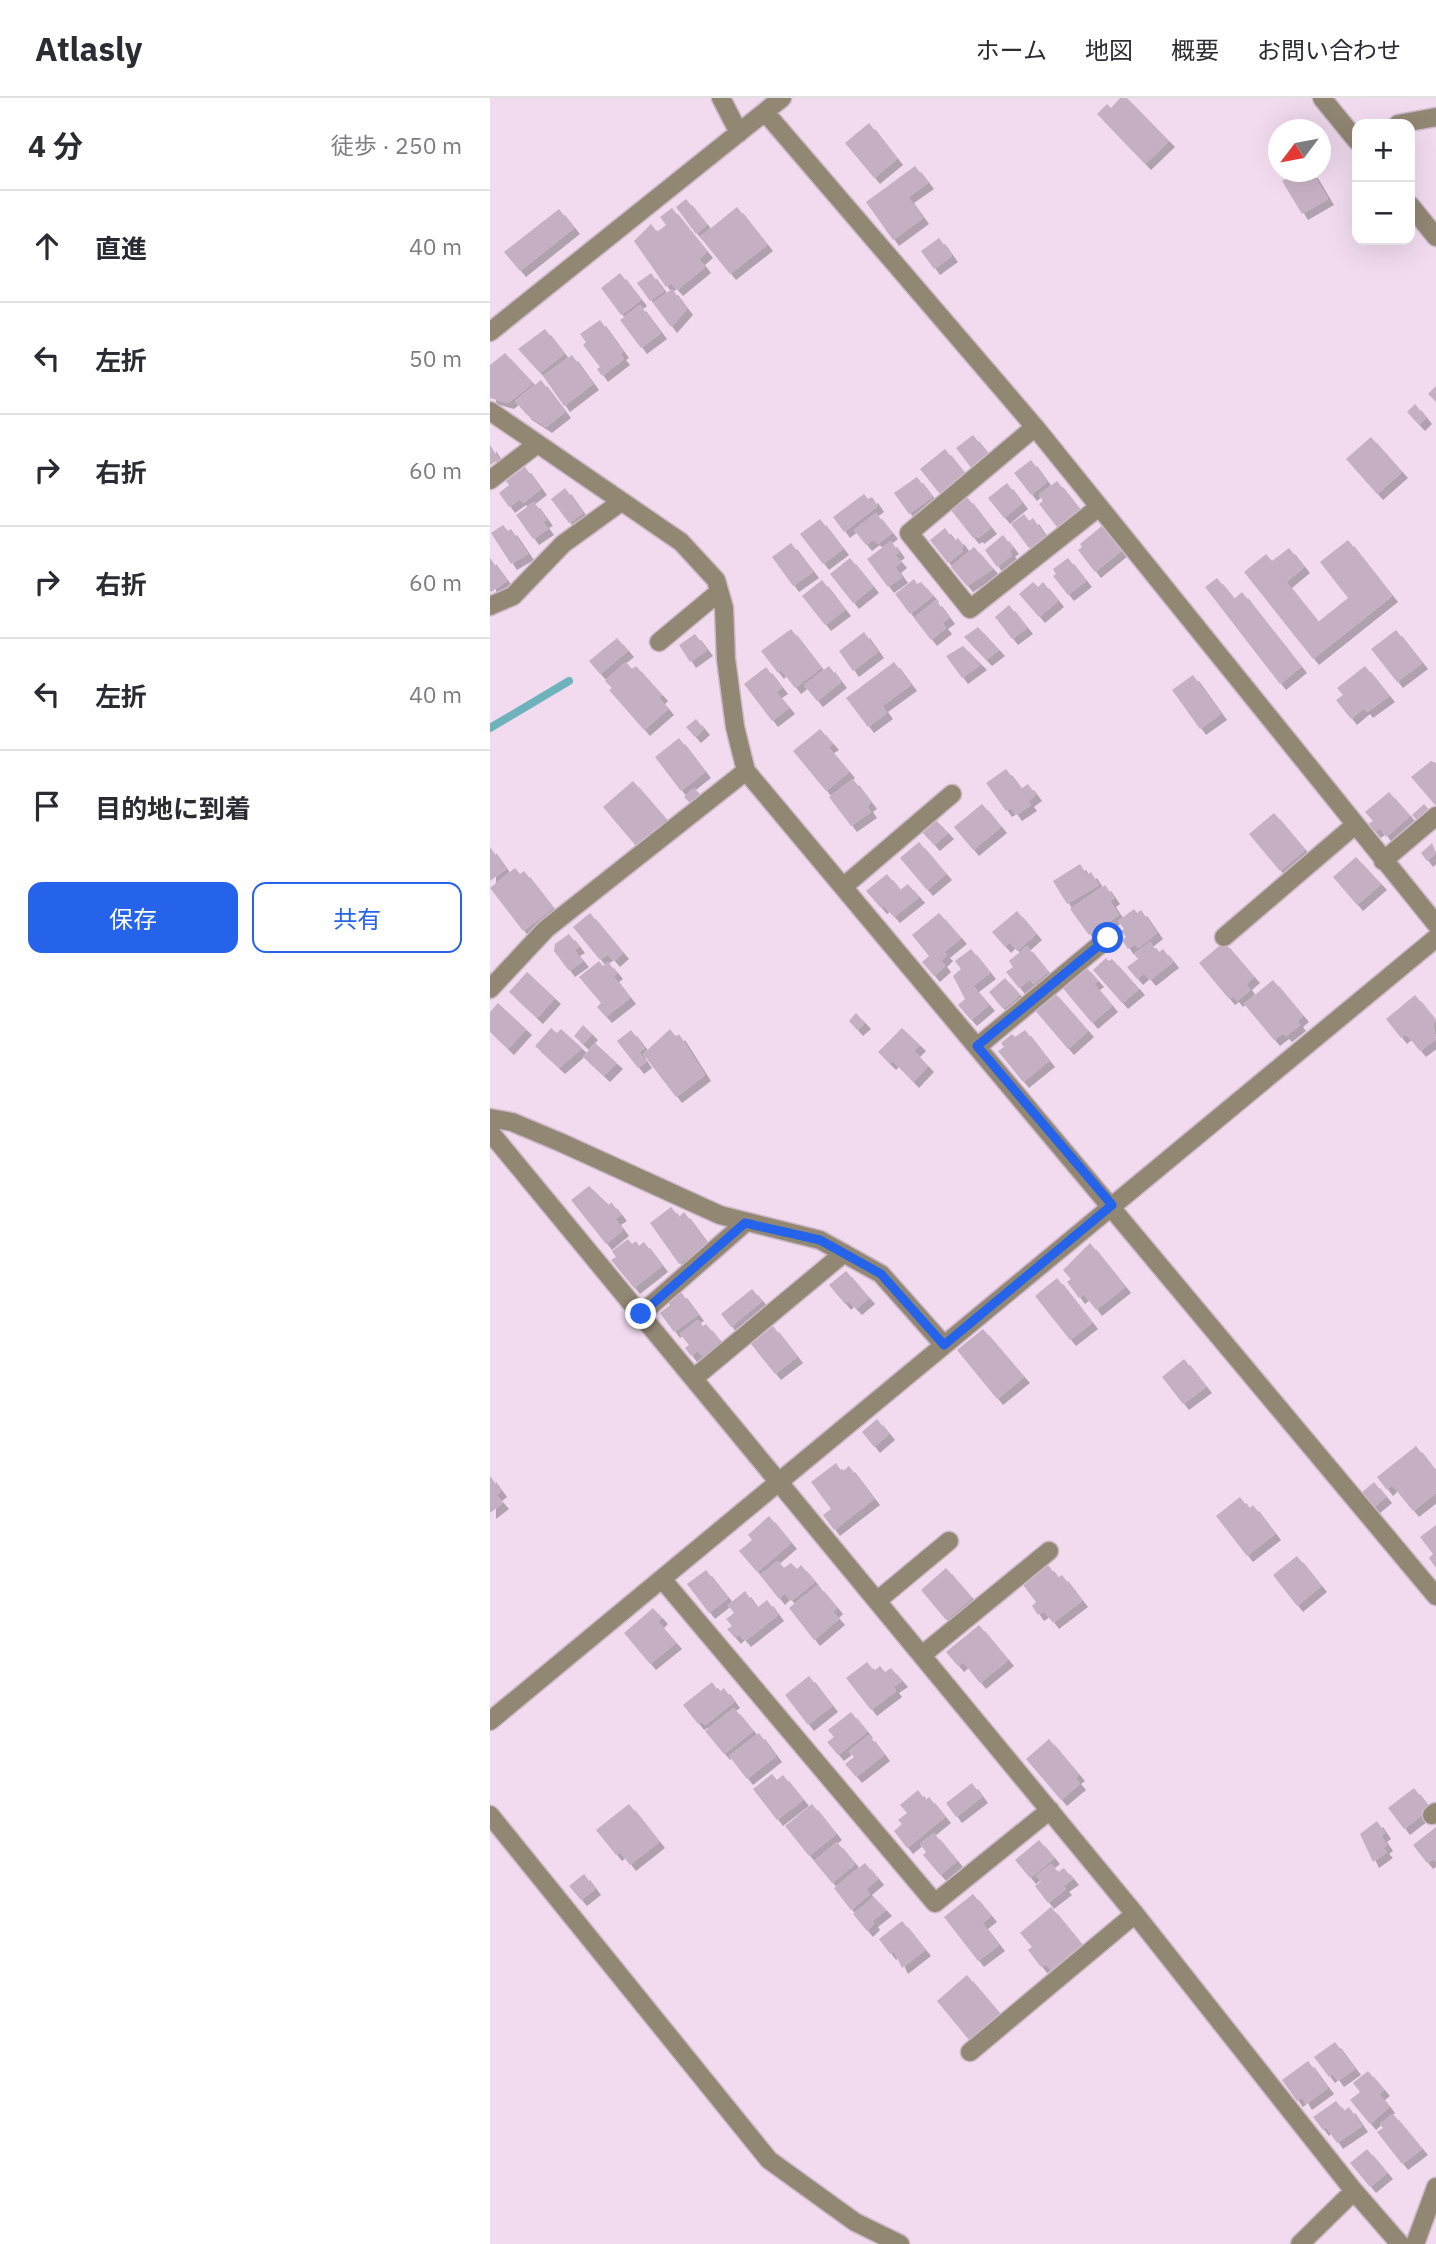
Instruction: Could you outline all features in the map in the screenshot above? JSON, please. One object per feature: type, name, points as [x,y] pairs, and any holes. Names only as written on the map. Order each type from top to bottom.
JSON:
[{"type":"street","points":[[721,98],[739,134]]},
{"type":"street","points":[[490,332],[782,98]]},
{"type":"street","points":[[1322,98],[1352,132]]},
{"type":"street","points":[[765,112],[1035,427],[1436,925]]},
{"type":"street","points":[[1415,121],[1436,117]]},
{"type":"street","points":[[1415,211],[1436,237]]},
{"type":"street","points":[[490,411],[681,542],[716,580],[724,608],[726,659],[735,727],[746,771],[1112,1205],[1436,1596]]},
{"type":"street","points":[[1035,427],[909,533],[970,609],[1099,507]]},
{"type":"street","points":[[490,480],[536,445]]},
{"type":"street","points":[[490,606],[513,596],[563,544],[621,502]]},
{"type":"street","points":[[659,642],[719,592]]},
{"type":"street","points":[[490,989],[546,929],[746,771]]},
{"type":"street","points":[[843,887],[952,793]]},
{"type":"street","points":[[1383,861],[1436,816]]},
{"type":"street","points":[[1224,937],[1355,825]]},
{"type":"street","points":[[977,1046],[1108,938]]},
{"type":"street","points":[[490,1721],[1436,938]]},
{"type":"street","points":[[490,1118],[525,1127],[720,1215],[820,1240],[881,1274],[944,1345]]},
{"type":"street","points":[[490,1132],[1050,1810],[1400,2244]]},
{"type":"street","points":[[641,1314],[745,1223]]},
{"type":"street","points":[[694,1378],[844,1253]]},
{"type":"street","points":[[878,1601],[948,1541]]},
{"type":"street","points":[[922,1655],[1049,1550]]},
{"type":"street","points":[[662,1579],[935,1903],[1050,1810]]},
{"type":"street","points":[[490,1815],[769,2160],[855,2222],[901,2244]]},
{"type":"street","points":[[970,2052],[1135,1914]]},
{"type":"street","points":[[1415,2244],[1436,2187]]},
{"type":"street","points":[[1300,2244],[1354,2190]]},
{"type":"building","points":[[1120,98],[1127,98],[1169,141],[1145,164],[1097,114],[1107,104],[1111,108]]},
{"type":"building","points":[[869,123],[897,159],[874,178],[845,143]]},
{"type":"building","points":[[915,166],[928,183],[908,197],[923,218],[893,240],[866,202]]},
{"type":"building","points":[[1283,182],[1318,182],[1328,199],[1302,214]]},
{"type":"building","points":[[686,199],[707,225],[696,234],[676,207]]},
{"type":"building","points":[[737,207],[767,245],[730,274],[700,237]]},
{"type":"building","points":[[672,208],[707,252],[699,259],[705,267],[677,290],[671,283],[666,287],[634,241],[651,224],[657,232],[666,225],[660,217]]},
{"type":"building","points":[[559,209],[574,228],[520,271],[504,252]]},
{"type":"building","points":[[939,238],[952,256],[934,269],[921,251]]},
{"type":"building","points":[[620,273],[641,300],[621,315],[601,288]]},
{"type":"building","points":[[651,273],[664,291],[650,301],[637,283]]},
{"type":"building","points":[[672,289],[687,309],[671,327],[653,303]]},
{"type":"building","points":[[640,305],[661,333],[641,348],[620,320]]},
{"type":"building","points":[[600,320],[623,352],[620,354],[624,359],[602,376],[597,369],[600,367],[583,345],[586,342],[580,334]]},
{"type":"building","points":[[545,329],[564,354],[540,373],[518,349]]},
{"type":"building","points":[[505,353],[533,383],[508,403],[490,398],[490,365]]},
{"type":"building","points":[[572,355],[593,384],[564,406],[543,376]]},
{"type":"building","points":[[541,380],[565,412],[546,427],[526,414],[515,401]]},
{"type":"building","points":[[1436,386],[1436,402],[1428,394]]},
{"type":"building","points":[[1415,404],[1426,418],[1419,425],[1407,412]]},
{"type":"building","points":[[973,435],[989,455],[972,469],[956,448]]},
{"type":"building","points":[[1371,437],[1402,472],[1377,494],[1346,459]]},
{"type":"building","points":[[490,445],[499,459],[490,465]]},
{"type":"building","points":[[945,449],[964,473],[939,493],[920,469]]},
{"type":"building","points":[[1031,460],[1047,482],[1031,495],[1014,473]]},
{"type":"building","points":[[525,467],[541,489],[523,503],[520,499],[509,507],[499,493],[509,485],[506,481]]},
{"type":"building","points":[[917,477],[932,497],[909,514],[894,493]]},
{"type":"building","points":[[1057,481],[1080,510],[1057,527],[1039,504],[1043,501],[1039,495]]},
{"type":"building","points":[[1007,483],[1022,503],[1004,518],[988,498]]},
{"type":"building","points":[[565,488],[583,513],[569,523],[551,499]]},
{"type":"building","points":[[864,494],[868,499],[872,497],[878,506],[844,532],[833,517]]},
{"type":"building","points":[[967,497],[991,528],[978,538],[973,538],[951,510]]},
{"type":"building","points":[[534,502],[547,520],[543,522],[548,529],[533,539],[516,515]]},
{"type":"building","points":[[876,513],[892,533],[878,544],[874,539],[866,545],[854,530]]},
{"type":"building","points":[[1024,514],[1029,521],[1033,518],[1045,536],[1029,548],[1011,524]]},
{"type":"building","points":[[820,519],[843,549],[823,564],[800,534]]},
{"type":"building","points":[[503,525],[508,531],[511,529],[528,554],[511,564],[491,533]]},
{"type":"building","points":[[1103,525],[1122,550],[1095,572],[1078,550],[1082,547],[1080,544]]},
{"type":"building","points":[[945,528],[954,541],[958,538],[964,546],[961,549],[963,551],[948,563],[930,540]]},
{"type":"building","points":[[1003,535],[1013,548],[1009,551],[1012,555],[997,567],[985,550]]},
{"type":"building","points":[[1348,540],[1392,596],[1313,659],[1244,572],[1266,554],[1272,561],[1289,548],[1304,567],[1286,582],[1318,622],[1348,598],[1320,562]]},
{"type":"building","points":[[891,541],[899,552],[895,555],[901,562],[895,567],[902,577],[888,587],[867,559]]},
{"type":"building","points":[[791,543],[813,572],[793,586],[772,557]]},
{"type":"building","points":[[974,547],[993,569],[967,586],[951,567]]},
{"type":"building","points":[[490,558],[507,581],[491,592],[490,590]]},
{"type":"building","points":[[850,558],[873,587],[853,603],[830,574]]},
{"type":"building","points":[[1068,558],[1086,581],[1068,595],[1053,576],[1056,574],[1053,569]]},
{"type":"building","points":[[1217,578],[1234,599],[1242,592],[1301,667],[1280,684],[1205,587]]},
{"type":"building","points":[[914,579],[917,584],[921,582],[933,596],[910,614],[895,594]]},
{"type":"building","points":[[822,580],[845,610],[825,625],[802,596]]},
{"type":"building","points":[[1033,582],[1038,587],[1043,582],[1058,601],[1039,617],[1019,594]]},
{"type":"building","points":[[936,600],[949,618],[942,623],[946,628],[931,640],[914,618]]},
{"type":"building","points":[[1009,605],[1027,628],[1012,639],[995,617]]},
{"type":"building","points":[[978,627],[999,650],[986,660],[964,637]]},
{"type":"building","points":[[791,629],[821,668],[795,688],[781,670],[778,673],[761,651]]},
{"type":"building","points":[[1396,630],[1422,663],[1397,682],[1371,649]]},
{"type":"building","points":[[864,632],[878,652],[853,671],[839,651]]},
{"type":"building","points":[[695,634],[707,650],[690,662],[679,645]]},
{"type":"building","points":[[617,638],[628,651],[600,674],[589,661]]},
{"type":"building","points":[[963,646],[981,664],[962,678],[946,656]]},
{"type":"building","points":[[626,662],[632,669],[636,666],[662,695],[659,698],[668,709],[644,730],[609,690],[612,688],[605,681]]},
{"type":"building","points":[[894,662],[911,685],[882,706],[887,713],[868,727],[846,698]]},
{"type":"building","points":[[829,666],[841,682],[817,701],[804,685]]},
{"type":"building","points":[[1365,666],[1389,696],[1367,712],[1364,708],[1351,719],[1336,700],[1343,695],[1337,688]]},
{"type":"building","points":[[766,667],[782,688],[776,692],[789,708],[772,721],[744,684]]},
{"type":"building","points":[[1193,675],[1221,714],[1200,729],[1172,690]]},
{"type":"building","points":[[696,719],[704,729],[695,737],[686,727]]},
{"type":"building","points":[[820,729],[833,744],[828,747],[849,772],[826,791],[793,751]]},
{"type":"building","points":[[679,738],[705,772],[681,791],[655,757]]},
{"type":"building","points":[[1431,761],[1436,763],[1436,806],[1411,777]]},
{"type":"building","points":[[1006,769],[1021,789],[1028,784],[1036,795],[1028,801],[1031,805],[1016,815],[1011,808],[1006,811],[986,783]]},
{"type":"building","points":[[853,779],[871,803],[867,806],[871,812],[851,826],[829,797]]},
{"type":"building","points":[[633,781],[666,819],[636,846],[603,807]]},
{"type":"building","points":[[694,788],[701,795],[691,804],[684,797]]},
{"type":"building","points":[[1389,792],[1410,816],[1386,837],[1380,828],[1375,832],[1368,824],[1373,821],[1365,812]]},
{"type":"building","points":[[982,804],[1001,827],[973,850],[954,827]]},
{"type":"building","points":[[1424,804],[1432,813],[1420,823],[1412,815]]},
{"type":"building","points":[[1274,813],[1305,850],[1280,871],[1249,834]]},
{"type":"building","points":[[936,820],[948,833],[934,845],[922,832]]},
{"type":"building","points":[[919,842],[946,874],[927,890],[900,858]]},
{"type":"building","points":[[1432,843],[1436,853],[1427,861],[1421,853]]},
{"type":"building","points":[[490,847],[506,869],[490,881]]},
{"type":"building","points":[[1356,857],[1381,884],[1357,905],[1333,877]]},
{"type":"building","points":[[1080,864],[1087,875],[1091,872],[1099,885],[1067,904],[1053,881]]},
{"type":"building","points":[[515,868],[520,874],[524,871],[553,908],[523,931],[490,888]]},
{"type":"building","points":[[887,874],[900,890],[908,884],[919,897],[894,917],[884,906],[881,908],[866,891]]},
{"type":"building","points":[[1105,885],[1114,898],[1110,901],[1119,915],[1089,935],[1070,909]]},
{"type":"building","points":[[1134,909],[1137,913],[1141,910],[1157,933],[1138,948],[1135,944],[1128,949],[1122,940],[1126,937],[1121,931],[1124,929],[1118,921]]},
{"type":"building","points":[[1017,911],[1036,934],[1017,951],[1010,942],[1005,947],[992,932]]},
{"type":"building","points":[[590,913],[623,953],[614,961],[608,954],[600,960],[573,927]]},
{"type":"building","points":[[939,913],[961,938],[944,952],[947,955],[941,961],[945,966],[934,976],[922,962],[929,956],[912,935]]},
{"type":"building","points":[[569,934],[579,947],[574,950],[583,961],[569,971],[554,951],[555,944]]},
{"type":"building","points":[[1150,942],[1158,953],[1163,949],[1173,962],[1150,980],[1144,973],[1137,979],[1127,967],[1138,959],[1134,954]]},
{"type":"building","points":[[1224,942],[1254,977],[1246,984],[1250,990],[1237,1001],[1233,996],[1229,999],[1199,963]]},
{"type":"building","points":[[1027,946],[1048,972],[1033,984],[1030,979],[1019,988],[1006,972],[1013,967],[1009,961]]},
{"type":"building","points":[[971,949],[990,973],[973,986],[989,1005],[971,1020],[958,1005],[965,999],[953,976],[961,969],[955,961]]},
{"type":"building","points":[[1106,958],[1109,961],[1112,959],[1139,989],[1122,1003],[1093,970]]},
{"type":"building","points":[[599,961],[603,966],[608,962],[617,973],[613,976],[630,998],[606,1017],[597,1007],[601,1003],[579,977]]},
{"type":"building","points":[[1085,966],[1098,981],[1094,984],[1112,1006],[1092,1023],[1061,986]]},
{"type":"building","points":[[527,972],[555,998],[537,1018],[509,992]]},
{"type":"building","points":[[1005,978],[1020,995],[1003,1009],[989,992]]},
{"type":"building","points":[[1273,980],[1303,1016],[1297,1021],[1300,1025],[1286,1036],[1283,1033],[1274,1040],[1244,1004]]},
{"type":"building","points":[[1053,991],[1088,1031],[1068,1049],[1033,1008]]},
{"type":"building","points":[[1415,995],[1436,1021],[1433,1024],[1436,1039],[1420,1051],[1406,1034],[1401,1038],[1386,1019]]},
{"type":"building","points":[[498,1003],[526,1029],[508,1049],[490,1032],[490,1012]]},
{"type":"building","points":[[856,1013],[865,1023],[857,1030],[849,1021]]},
{"type":"building","points":[[583,1025],[592,1034],[583,1044],[574,1036]]},
{"type":"building","points":[[551,1028],[557,1033],[561,1029],[582,1048],[559,1068],[535,1046]]},
{"type":"building","points":[[902,1028],[920,1045],[914,1051],[928,1066],[913,1082],[893,1061],[890,1064],[878,1052]]},
{"type":"building","points":[[670,1029],[676,1037],[679,1034],[705,1075],[676,1097],[643,1054]]},
{"type":"building","points":[[631,1030],[645,1048],[639,1052],[646,1062],[638,1068],[617,1041]]},
{"type":"building","points":[[1025,1030],[1049,1061],[1023,1082],[998,1051],[1004,1047],[1001,1043],[1012,1034],[1015,1037]]},
{"type":"building","points":[[595,1043],[617,1063],[604,1076],[583,1057]]},
{"type":"building","points":[[589,1186],[609,1205],[611,1202],[621,1215],[615,1219],[623,1230],[606,1244],[571,1200]]},
{"type":"building","points":[[671,1207],[679,1217],[684,1212],[707,1243],[679,1264],[650,1223]]},
{"type":"building","points":[[628,1239],[632,1244],[636,1241],[639,1246],[644,1242],[662,1266],[634,1288],[611,1260],[616,1257],[612,1251]]},
{"type":"building","points":[[1090,1243],[1125,1287],[1096,1310],[1084,1294],[1079,1298],[1067,1282],[1071,1279],[1063,1270]]},
{"type":"building","points":[[846,1271],[869,1298],[856,1309],[848,1301],[845,1304],[829,1285]]},
{"type":"building","points":[[1057,1278],[1092,1323],[1070,1340],[1035,1296]]},
{"type":"building","points":[[752,1289],[762,1301],[731,1327],[721,1314]]},
{"type":"building","points":[[681,1292],[698,1315],[674,1332],[660,1313],[670,1305],[667,1301]]},
{"type":"building","points":[[698,1320],[703,1326],[706,1324],[720,1341],[702,1356],[697,1351],[691,1356],[685,1348],[689,1345],[680,1334]]},
{"type":"building","points":[[773,1326],[797,1357],[775,1374],[751,1344]]},
{"type":"building","points":[[983,1329],[1024,1377],[997,1399],[957,1350]]},
{"type":"building","points":[[1184,1359],[1206,1387],[1183,1404],[1162,1377]]},
{"type":"building","points":[[877,1419],[889,1434],[874,1447],[862,1432]]},
{"type":"building","points":[[1416,1446],[1436,1472],[1436,1493],[1413,1511],[1392,1485],[1387,1490],[1377,1477]]},
{"type":"building","points":[[836,1463],[842,1472],[849,1466],[874,1499],[834,1530],[823,1515],[831,1509],[811,1482]]},
{"type":"building","points":[[490,1476],[501,1491],[496,1495],[503,1503],[490,1513]]},
{"type":"building","points":[[1374,1482],[1386,1497],[1373,1508],[1361,1493]]},
{"type":"building","points":[[1240,1497],[1249,1509],[1253,1505],[1275,1534],[1247,1556],[1216,1516]]},
{"type":"building","points":[[769,1516],[791,1543],[757,1572],[739,1551],[752,1540],[748,1535]]},
{"type":"building","points":[[1436,1525],[1436,1568],[1429,1558],[1433,1554],[1420,1537]]},
{"type":"building","points":[[1297,1556],[1321,1586],[1297,1606],[1273,1575]]},
{"type":"building","points":[[778,1561],[784,1568],[791,1563],[797,1569],[801,1565],[815,1582],[791,1601],[785,1593],[779,1599],[760,1575]]},
{"type":"building","points":[[1048,1565],[1058,1578],[1062,1575],[1082,1601],[1053,1623],[1044,1611],[1038,1615],[1032,1606],[1036,1602],[1023,1585]]},
{"type":"building","points":[[946,1568],[972,1598],[946,1620],[921,1590]]},
{"type":"building","points":[[706,1570],[728,1598],[709,1613],[687,1584]]},
{"type":"building","points":[[818,1585],[837,1608],[833,1612],[839,1619],[814,1640],[789,1608]]},
{"type":"building","points":[[745,1591],[757,1608],[767,1600],[778,1615],[745,1641],[739,1634],[735,1638],[727,1629],[732,1626],[726,1619],[734,1613],[728,1605]]},
{"type":"building","points":[[653,1608],[662,1618],[658,1622],[676,1643],[650,1664],[624,1633]]},
{"type":"building","points":[[979,1625],[1008,1660],[980,1683],[963,1662],[958,1666],[946,1652]]},
{"type":"building","points":[[867,1662],[874,1671],[880,1666],[885,1672],[891,1668],[902,1681],[893,1687],[896,1691],[871,1710],[846,1678]]},
{"type":"building","points":[[809,1676],[832,1706],[808,1725],[785,1695]]},
{"type":"building","points":[[712,1682],[719,1692],[724,1688],[734,1702],[705,1725],[702,1722],[698,1724],[683,1705]]},
{"type":"building","points":[[734,1708],[753,1731],[724,1754],[705,1731]]},
{"type":"building","points":[[851,1712],[867,1732],[838,1755],[827,1742],[834,1737],[828,1730]]},
{"type":"building","points":[[759,1733],[776,1756],[747,1779],[729,1756]]},
{"type":"building","points":[[869,1735],[884,1755],[856,1777],[845,1764],[854,1757],[849,1751]]},
{"type":"building","points":[[1049,1739],[1079,1775],[1075,1778],[1080,1784],[1061,1800],[1026,1759]]},
{"type":"building","points":[[772,1774],[777,1780],[783,1775],[803,1800],[777,1820],[753,1789]]},
{"type":"building","points":[[972,1783],[982,1797],[956,1817],[946,1803]]},
{"type":"building","points":[[1414,1788],[1430,1809],[1404,1829],[1388,1808]]},
{"type":"building","points":[[918,1790],[925,1800],[929,1797],[945,1817],[907,1848],[894,1831],[902,1824],[898,1820],[907,1813],[900,1805]]},
{"type":"building","points":[[629,1804],[659,1842],[630,1865],[620,1852],[616,1855],[596,1830]]},
{"type":"building","points":[[812,1804],[836,1834],[809,1856],[785,1826]]},
{"type":"building","points":[[1377,1821],[1385,1833],[1381,1836],[1387,1845],[1383,1848],[1387,1852],[1373,1862],[1360,1834]]},
{"type":"building","points":[[1436,1827],[1436,1862],[1433,1859],[1427,1863],[1413,1845]]},
{"type":"building","points":[[934,1833],[957,1861],[940,1875],[923,1855],[926,1852],[920,1844]]},
{"type":"building","points":[[1039,1840],[1054,1858],[1030,1878],[1015,1860]]},
{"type":"building","points":[[837,1842],[855,1864],[832,1883],[814,1861]]},
{"type":"building","points":[[865,1863],[878,1879],[866,1889],[870,1894],[851,1910],[834,1888]]},
{"type":"building","points":[[1051,1864],[1058,1872],[1064,1868],[1073,1879],[1063,1886],[1066,1889],[1048,1903],[1035,1886],[1041,1881],[1036,1876]]},
{"type":"building","points":[[584,1874],[595,1889],[581,1900],[569,1886]]},
{"type":"building","points":[[973,1894],[991,1916],[982,1923],[999,1945],[978,1961],[944,1917]]},
{"type":"building","points":[[874,1897],[886,1910],[872,1921],[874,1924],[867,1931],[853,1914]]},
{"type":"building","points":[[1051,1907],[1082,1945],[1051,1970],[1046,1964],[1041,1967],[1028,1950],[1032,1947],[1020,1933]]},
{"type":"building","points":[[902,1921],[925,1950],[902,1968],[894,1951],[890,1954],[879,1939]]},
{"type":"building","points":[[967,1975],[1000,2014],[969,2040],[937,2001]]},
{"type":"building","points":[[1335,2042],[1355,2069],[1338,2081],[1333,2074],[1329,2077],[1314,2057]]},
{"type":"building","points":[[1308,2061],[1328,2088],[1306,2104],[1302,2097],[1297,2101],[1282,2080]]},
{"type":"building","points":[[1368,2071],[1384,2090],[1379,2094],[1389,2107],[1370,2124],[1350,2100],[1360,2092],[1353,2083]]},
{"type":"building","points":[[1336,2101],[1344,2111],[1349,2107],[1362,2126],[1337,2143],[1326,2127],[1323,2130],[1313,2117]]},
{"type":"building","points":[[1393,2114],[1422,2149],[1402,2164],[1377,2132],[1383,2128],[1380,2124]]},
{"type":"building","points":[[1367,2149],[1387,2173],[1370,2187],[1350,2163]]},
{"type":"waterway","points":[[490,728],[569,681]]},
{"type":"route","points":[[641,1314],[745,1223],[820,1240],[881,1274],[944,1345],[1112,1205],[977,1046],[1108,938]]}]
